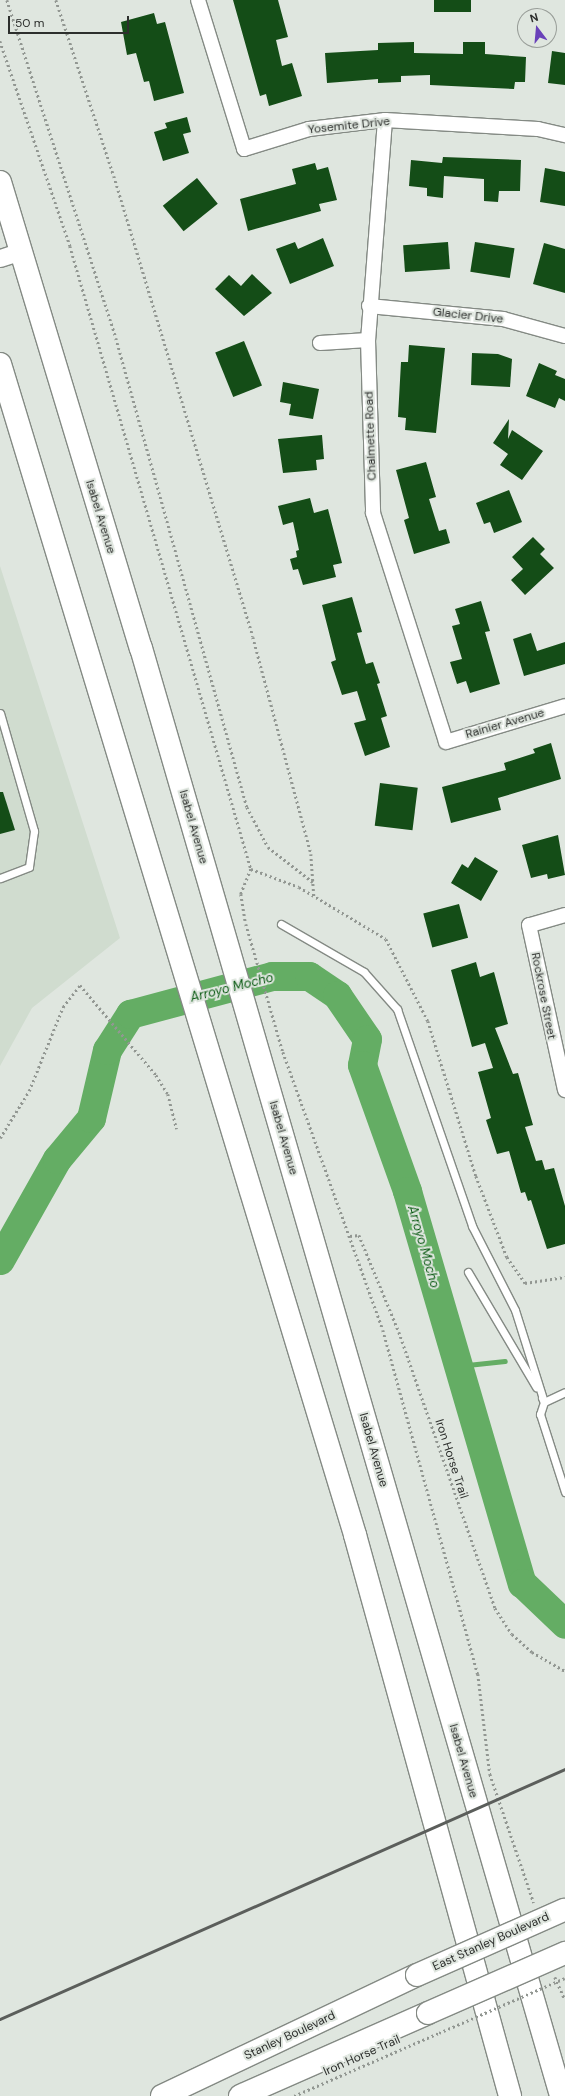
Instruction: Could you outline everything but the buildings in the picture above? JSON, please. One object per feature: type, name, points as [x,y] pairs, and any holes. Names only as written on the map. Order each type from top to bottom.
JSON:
[{"type":"main road","name":"Isabel Avenue","points":[[0,182],[5,222],[21,251],[224,933],[561,2096]]},
{"type":"main road","points":[[0,364],[175,946],[355,1535],[510,2096]]},
{"type":"main road","name":"East Stanley Boulevard","points":[[418,1975],[564,1910]]},
{"type":"main road","points":[[240,2096],[565,1953]]},
{"type":"main road","name":"Stanley Boulevard","points":[[162,2096],[418,1975]]},
{"type":"street","name":"Yosemite Drive","points":[[198,0],[244,149],[309,129],[385,120],[538,129],[565,135]]},
{"type":"street","name":"Chalmette Road","points":[[385,120],[369,306],[368,340],[373,513],[446,742]]},
{"type":"street","points":[[0,258],[21,251]]},
{"type":"street","name":"Glacier Drive","points":[[369,306],[503,319],[565,336]]},
{"type":"street","points":[[320,343],[368,340]]},
{"type":"street","name":"Rainier Avenue","points":[[446,742],[565,706]]},
{"type":"street","name":"Rockrose Street","points":[[565,915],[529,925],[565,1090]]},
{"type":"lane","points":[[0,713],[34,831],[29,866],[0,878]]},
{"type":"lane","points":[[281,924],[364,972],[397,1009],[472,1226],[515,1310],[544,1402],[540,1414],[565,1492]]},
{"type":"lane","points":[[468,1272],[544,1402]]},
{"type":"lane","points":[[544,1402],[565,1392]]},
{"type":"path","points":[[7,0],[116,338],[247,807],[268,847],[313,882]]},
{"type":"path","points":[[56,0],[116,184],[253,637],[311,854],[314,896]]},
{"type":"path","points":[[0,41],[70,246],[251,869],[241,894],[246,924],[283,1052],[383,1330],[478,1674],[490,1774],[535,1906]]},
{"type":"path","points":[[0,1138],[30,1091],[63,1007],[80,985],[95,1000],[156,1075],[168,1094],[177,1129]]},
{"type":"path","name":"Iron Horse Trail","points":[[350,1236],[360,1234],[399,1332],[495,1608],[512,1634],[532,1652],[565,1671]]},
{"type":"path","points":[[554,1974],[565,1999]]},
{"type":"path","name":"Iron Horse Trail","points":[[294,2096],[565,1978]]},
{"type":"shaded area","points":[[0,566],[120,938],[32,1008],[0,1066]]},
{"type":"waterway","name":"Arroyo Mocho","points":[[0,1260],[57,1159],[91,1118],[107,1050],[130,1014],[272,976],[309,976],[337,995],[367,1039],[362,1065],[407,1191],[522,1583],[565,1624]]},
{"type":"waterway","name":"Arroyo Mocho","points":[[458,1366],[505,1361]]},
{"type":"railway","points":[[0,2019],[565,1769]]}]
